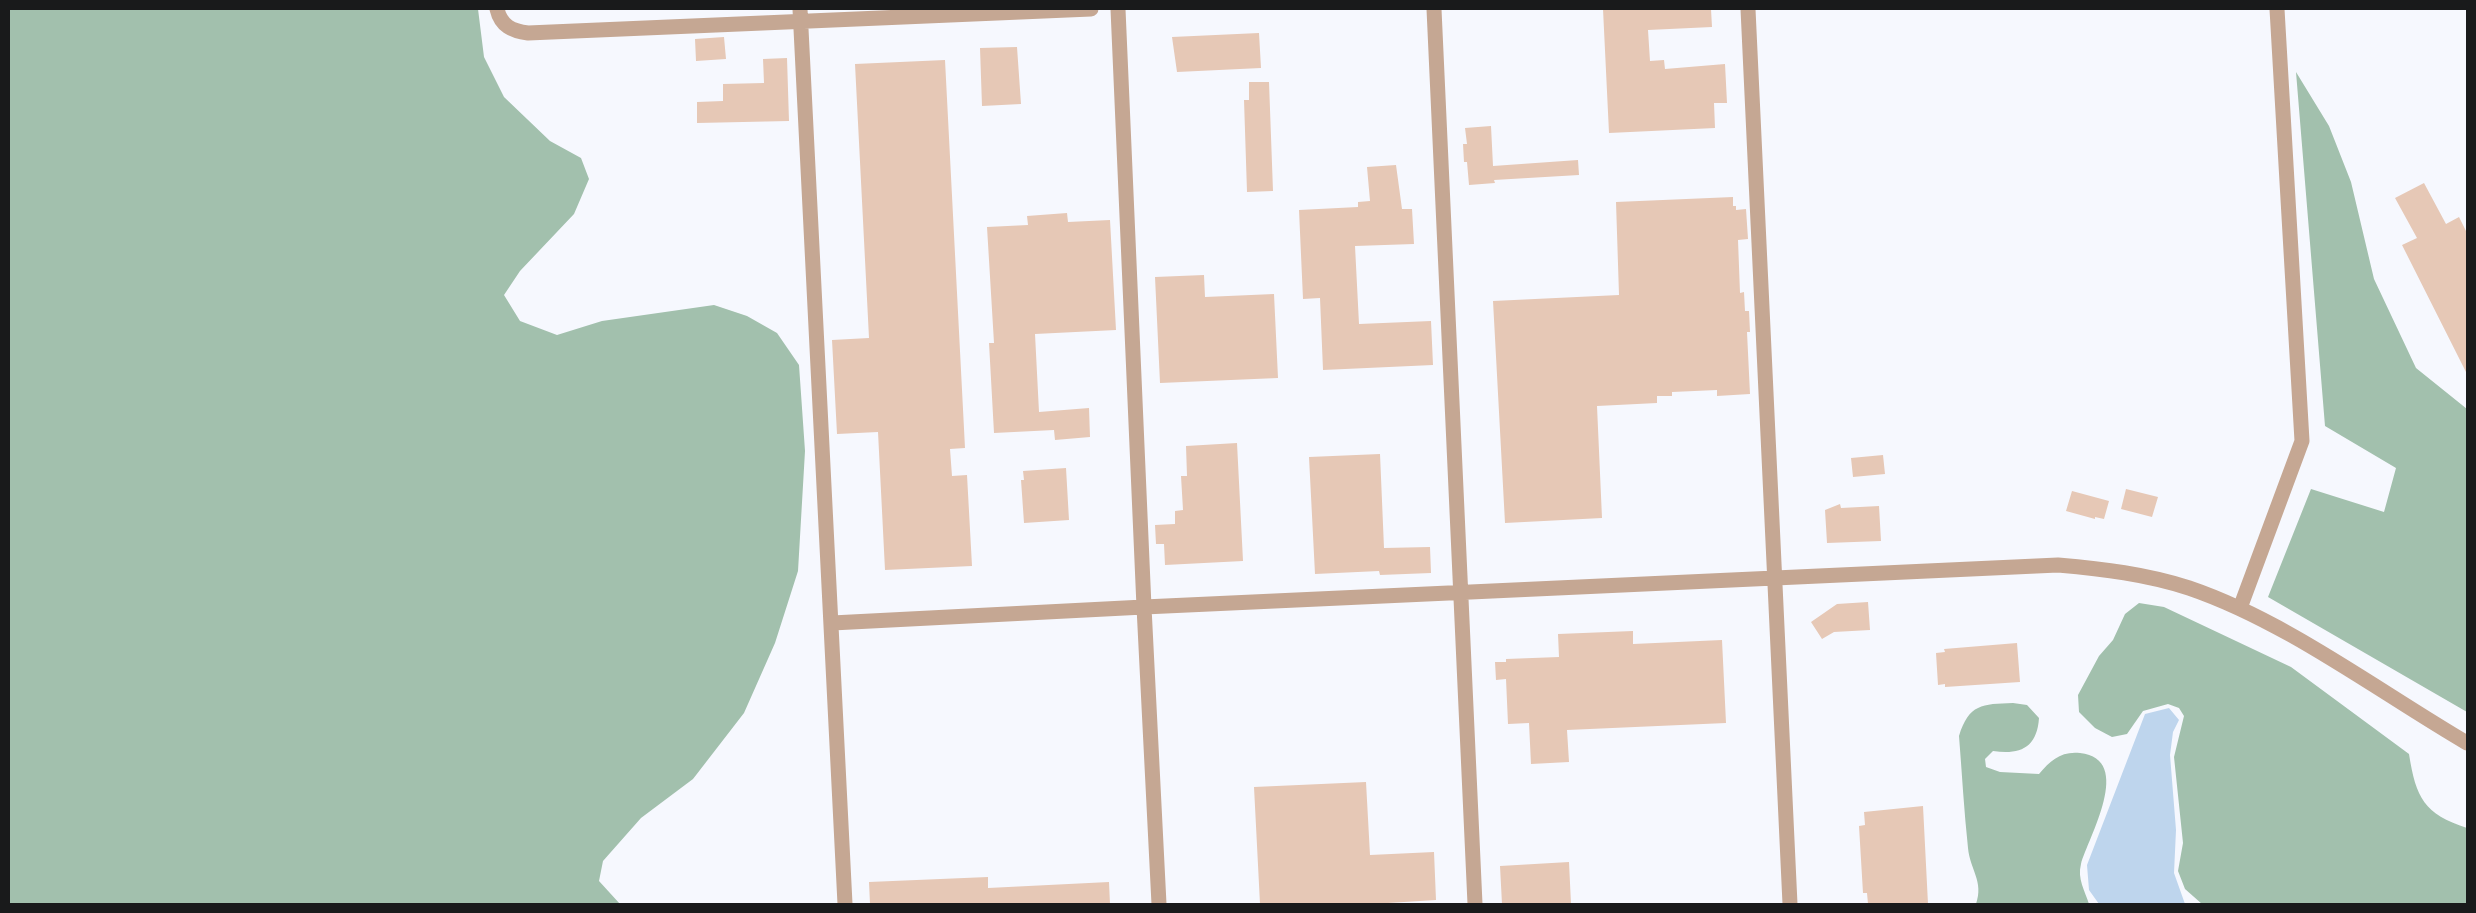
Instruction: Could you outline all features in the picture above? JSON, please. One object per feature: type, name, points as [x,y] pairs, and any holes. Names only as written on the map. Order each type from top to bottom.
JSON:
[{"type":"street","points":[[497,9],[504,25],[528,34],[800,15],[1091,9]]},
{"type":"street","points":[[1118,9],[1159,904]]},
{"type":"street","points":[[1434,9],[1459,593],[1475,904]]},
{"type":"street","points":[[1748,9],[1790,904]]},
{"type":"street","points":[[2240,608],[2302,441],[2278,9]]},
{"type":"street","points":[[800,15],[845,904]]},
{"type":"street","points":[[832,624],[1144,607],[2058,565],[2140,574],[2188,588],[2240,608],[2289,634],[2467,743]]},
{"type":"green space","points":[[9,9],[478,9],[484,57],[504,97],[550,141],[581,158],[589,179],[574,214],[520,271],[504,295],[520,321],[557,335],[602,321],[714,305],[747,316],[777,333],[799,365],[805,451],[798,571],[775,643],[744,713],[693,779],[641,818],[603,861],[599,881],[620,904],[9,904]]},
{"type":"green space","points":[[2296,72],[2329,126],[2351,182],[2374,279],[2416,368],[2467,409],[2467,712],[2268,597],[2311,489],[2384,512],[2396,468],[2325,426]]},
{"type":"green space","points":[[2139,603],[2164,607],[2291,667],[2409,754],[2415,782],[2424,802],[2441,817],[2467,828],[2467,904],[2202,904],[2185,889],[2178,871],[2183,843],[2174,757],[2184,716],[2179,708],[2168,704],[2143,711],[2127,734],[2112,737],[2095,728],[2079,712],[2078,695],[2099,656],[2113,640],[2125,614]]},
{"type":"green space","points":[[2013,703],[2027,705],[2039,718],[2035,736],[2031,743],[2019,750],[2011,752],[1993,751],[1985,759],[1986,767],[2000,772],[2039,774],[2057,757],[2067,753],[2080,753],[2096,758],[2104,769],[2106,784],[2104,801],[2080,869],[2082,885],[2089,904],[1976,904],[1978,882],[1969,856],[1959,736],[1967,717],[1978,708],[1985,705]]},
{"type":"water","points":[[2169,708],[2179,720],[2173,732],[2170,755],[2176,830],[2174,873],[2185,904],[2099,904],[2089,890],[2087,865],[2145,714]]},
{"type":"building","points":[[1603,9],[1711,9],[1712,27],[1648,30],[1650,61],[1664,60],[1665,69],[1725,64],[1727,103],[1714,103],[1715,128],[1609,133]]},
{"type":"building","points":[[1259,33],[1261,68],[1177,72],[1172,37]]},
{"type":"building","points":[[724,37],[726,59],[696,61],[695,39]]},
{"type":"building","points":[[1017,47],[1021,104],[982,106],[980,48]]},
{"type":"building","points":[[787,58],[789,121],[697,123],[697,102],[723,101],[723,84],[764,83],[763,59]]},
{"type":"building","points":[[945,60],[965,448],[950,449],[952,476],[967,475],[972,566],[885,570],[878,432],[837,434],[832,340],[869,338],[855,64]]},
{"type":"building","points":[[1249,82],[1269,82],[1273,191],[1247,192],[1244,100],[1249,100]]},
{"type":"building","points":[[1491,126],[1493,166],[1578,160],[1579,175],[1494,180],[1495,183],[1469,185],[1467,162],[1464,162],[1463,144],[1467,144],[1465,128]]},
{"type":"building","points":[[1396,165],[1402,209],[1412,209],[1414,244],[1355,246],[1359,324],[1431,321],[1433,365],[1323,370],[1320,298],[1303,299],[1299,210],[1358,207],[1358,202],[1370,201],[1367,167]]},
{"type":"building","points":[[2424,183],[2446,224],[2459,217],[2467,233],[2467,374],[2402,245],[2417,238],[2395,198]]},
{"type":"building","points":[[1733,197],[1733,206],[1736,206],[1736,210],[1746,209],[1748,239],[1738,240],[1740,293],[1744,292],[1745,311],[1749,311],[1750,332],[1747,332],[1750,394],[1717,396],[1717,390],[1672,392],[1672,396],[1657,396],[1657,403],[1597,406],[1602,518],[1505,523],[1493,301],[1619,295],[1616,202]]},
{"type":"building","points":[[1067,213],[1068,222],[1110,220],[1116,330],[1035,334],[1039,412],[1089,408],[1090,437],[1055,440],[1054,430],[994,433],[989,343],[994,343],[987,227],[1028,225],[1027,216]]},
{"type":"building","points":[[1204,275],[1205,297],[1274,294],[1278,378],[1160,383],[1155,277]]},
{"type":"building","points":[[1237,443],[1243,561],[1165,565],[1164,544],[1156,544],[1155,525],[1175,524],[1175,511],[1183,510],[1181,476],[1187,476],[1186,446]]},
{"type":"building","points":[[1380,454],[1384,548],[1430,547],[1431,573],[1380,575],[1379,571],[1315,574],[1309,457]]},
{"type":"building","points":[[1883,455],[1885,474],[1853,477],[1851,458]]},
{"type":"building","points":[[1066,468],[1069,520],[1024,523],[1021,480],[1024,480],[1023,471]]},
{"type":"building","points":[[2126,489],[2158,497],[2152,517],[2121,509]]},
{"type":"building","points":[[2072,491],[2109,501],[2104,519],[2095,517],[2095,519],[2066,511]]},
{"type":"building","points":[[1840,504],[1841,508],[1879,506],[1881,541],[1827,543],[1825,510]]},
{"type":"building","points":[[1868,602],[1870,630],[1834,632],[1822,639],[1811,622],[1837,604]]},
{"type":"building","points":[[1633,631],[1633,644],[1722,640],[1726,723],[1567,730],[1569,762],[1531,764],[1529,723],[1508,724],[1506,679],[1496,680],[1495,662],[1506,662],[1506,659],[1559,657],[1558,634]]},
{"type":"building","points":[[2017,643],[2020,682],[1945,687],[1945,684],[1938,685],[1936,653],[1945,652],[1944,649]]},
{"type":"building","points":[[1366,782],[1370,855],[1434,852],[1436,900],[1372,904],[1260,904],[1254,787]]},
{"type":"building","points":[[1923,806],[1928,904],[1868,904],[1867,893],[1863,893],[1859,826],[1865,825],[1864,812]]},
{"type":"building","points":[[1569,862],[1571,904],[1502,904],[1500,866]]},
{"type":"building","points":[[988,877],[988,888],[1109,882],[1110,904],[870,904],[869,882]]}]
